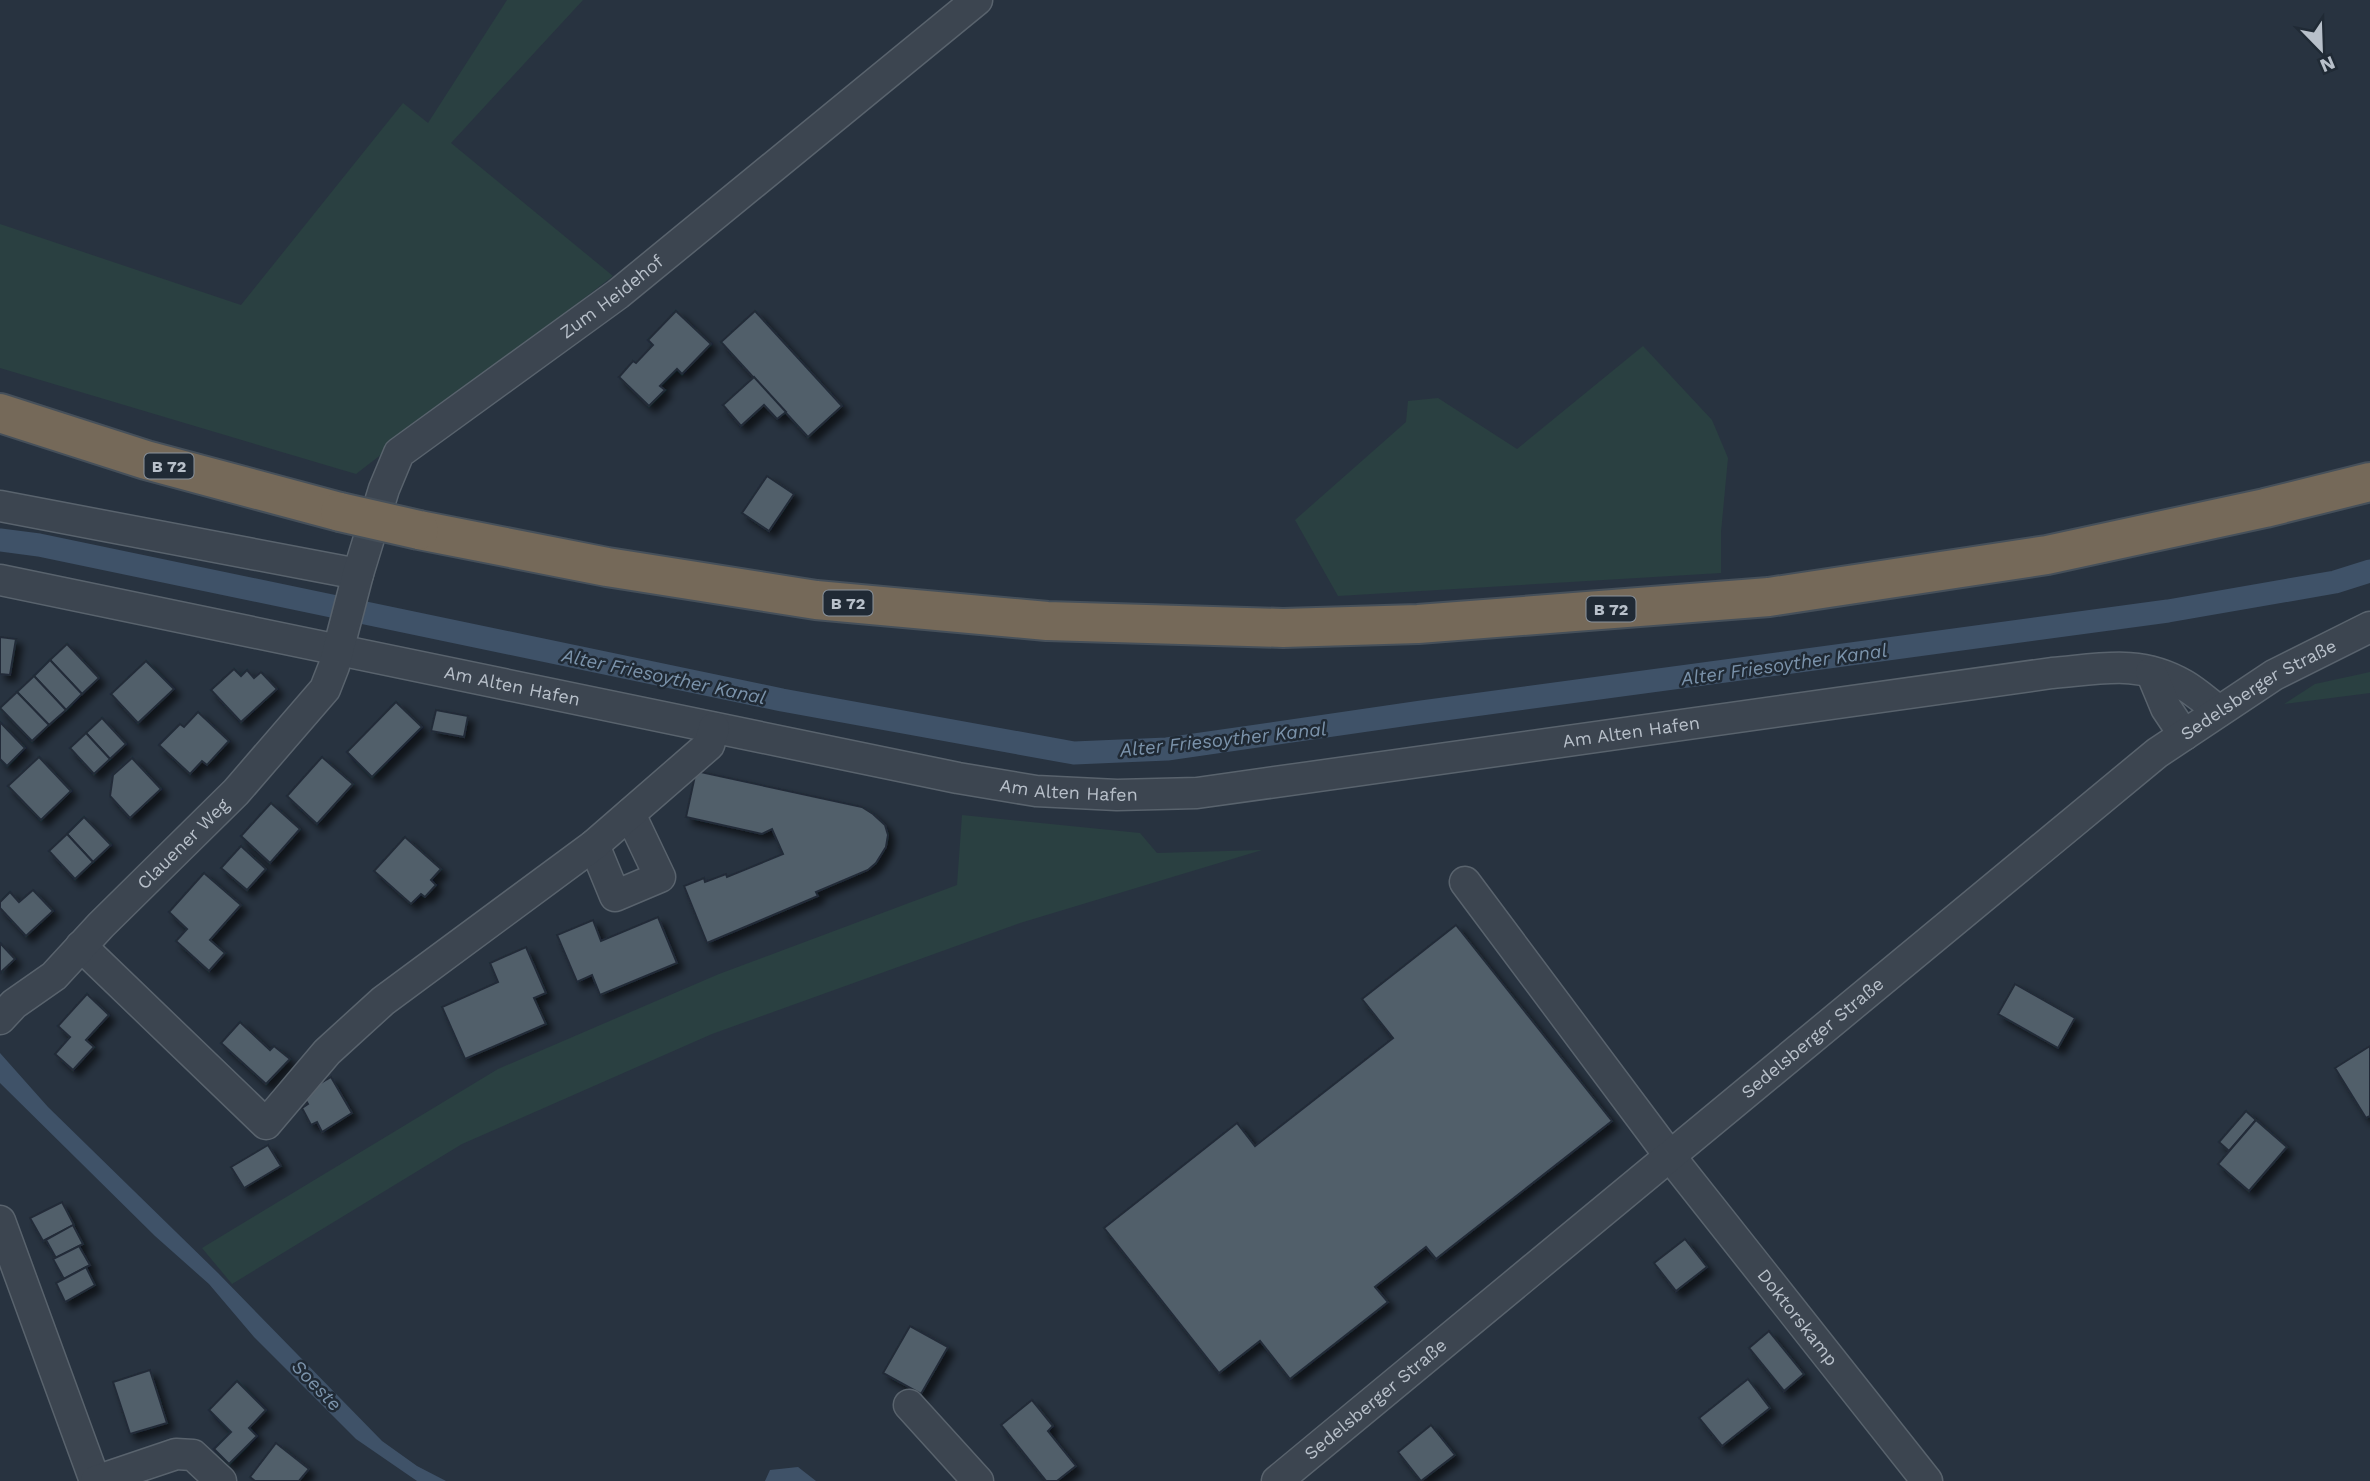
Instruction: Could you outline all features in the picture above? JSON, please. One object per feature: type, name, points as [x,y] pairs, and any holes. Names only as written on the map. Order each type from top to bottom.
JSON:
[{"type":"highway","name":"B 72","points":[[0,413],[146,460],[340,512],[607,567],[816,600],[1047,621],[1283,628],[1418,624],[1769,597],[2047,555],[2265,508],[2370,482]]},
{"type":"street","name":"Zum Heidehof","points":[[348,611],[384,489],[399,453],[618,294],[977,0]]},
{"type":"street","points":[[0,506],[348,611]]},
{"type":"street","name":"Am Alten Hafen","points":[[0,580],[348,611],[713,728],[957,778],[1036,791],[1117,795],[1197,793],[2052,673],[2123,666],[2136,667],[2183,684],[2219,711]]},
{"type":"street","name":"Clauener Weg","points":[[0,1019],[14,1004],[54,976],[236,792],[325,689],[348,611]]},
{"type":"street","name":"Sedelsberger Straße","points":[[1277,1481],[2157,754],[2274,676],[2370,627]]},
{"type":"street","points":[[2151,672],[2166,708],[2184,734]]},
{"type":"street","points":[[81,946],[267,1124],[327,1052],[383,1001],[594,845],[709,745],[713,728]]},
{"type":"street","points":[[594,845],[615,896],[660,877],[630,814]]},
{"type":"street","name":"Doktorskamp","points":[[1465,882],[1669,1155],[1927,1481]]},
{"type":"street","points":[[0,1221],[96,1481],[176,1454],[193,1455],[221,1481]]},
{"type":"street","points":[[909,1405],[978,1481]]},
{"type":"green space","points":[[507,0],[583,0],[451,143],[613,276],[356,474],[0,368],[0,224],[241,305],[403,103],[428,123]]},
{"type":"green space","points":[[1643,346],[1712,420],[1728,458],[1721,532],[1721,573],[1338,596],[1295,520],[1406,422],[1408,401],[1438,398],[1517,449]]},
{"type":"green space","points":[[2370,672],[2370,693],[2284,704],[2315,684]]},
{"type":"green space","points":[[962,815],[1140,833],[1157,853],[1262,850],[1020,923],[712,1034],[462,1144],[232,1284],[202,1248],[498,1069],[719,974],[957,885]]},
{"type":"water","name":"Soeste","points":[[0,1053],[48,1107],[218,1273],[382,1441],[417,1466],[446,1481],[417,1481],[356,1439],[254,1337],[209,1284],[155,1236],[0,1083]]},
{"type":"water","points":[[798,1467],[816,1481],[765,1481],[770,1470]]},
{"type":"building","points":[[676,311],[711,344],[682,374],[677,369],[660,386],[665,390],[649,406],[619,377],[653,345],[648,340]]},
{"type":"building","points":[[755,311],[842,406],[808,437],[721,342]]},
{"type":"building","points":[[754,377],[786,412],[777,419],[764,405],[741,426],[723,405]]},
{"type":"building","points":[[767,476],[794,494],[769,531],[742,513]]},
{"type":"building","points":[[0,637],[16,639],[10,675],[0,674]]},
{"type":"building","points":[[67,644],[99,678],[82,694],[50,660]]},
{"type":"building","points":[[50,660],[82,694],[66,710],[34,676]]},
{"type":"building","points":[[146,661],[174,689],[138,723],[111,694]]},
{"type":"building","points":[[234,669],[241,676],[247,670],[254,678],[261,672],[277,689],[241,722],[211,690]]},
{"type":"building","points":[[34,676],[66,710],[49,725],[17,692]]},
{"type":"building","points":[[17,692],[49,725],[32,741],[0,708]]},
{"type":"building","points":[[396,702],[422,727],[372,777],[347,752]]},
{"type":"building","points":[[436,710],[468,716],[464,737],[431,731]]},
{"type":"building","points":[[198,712],[229,741],[207,765],[202,761],[190,774],[159,745],[180,724],[184,727]]},
{"type":"building","points":[[102,718],[126,744],[110,759],[86,733]]},
{"type":"building","points":[[0,722],[25,748],[7,766],[0,759]]},
{"type":"building","points":[[86,733],[110,759],[94,774],[70,748]]},
{"type":"building","points":[[39,757],[71,791],[41,820],[8,786]]},
{"type":"building","points":[[322,757],[353,784],[317,824],[287,796]]},
{"type":"building","points":[[132,758],[161,789],[130,818],[110,796],[113,775]]},
{"type":"building","points":[[696,771],[862,807],[885,825],[888,835],[886,847],[868,870],[816,892],[818,896],[707,943],[684,886],[704,878],[705,882],[726,874],[727,877],[783,854],[772,829],[762,834],[686,817]]},
{"type":"building","points":[[271,803],[300,829],[270,863],[241,836]]},
{"type":"building","points":[[84,817],[111,845],[93,862],[67,834]]},
{"type":"building","points":[[67,834],[93,862],[75,879],[49,851]]},
{"type":"building","points":[[405,837],[441,869],[431,880],[436,885],[425,897],[421,894],[411,904],[374,871]]},
{"type":"building","points":[[241,846],[266,869],[247,890],[221,868]]},
{"type":"building","points":[[204,873],[241,905],[210,940],[225,953],[209,971],[176,941],[187,929],[169,912]]},
{"type":"building","points":[[33,890],[53,911],[26,936],[0,908],[0,902],[10,892],[19,902]]},
{"type":"building","points":[[658,917],[677,963],[600,995],[592,975],[577,982],[557,935],[593,920],[601,941]]},
{"type":"building","points":[[1456,925],[1612,1121],[1436,1259],[1426,1247],[1375,1287],[1388,1302],[1290,1379],[1260,1341],[1219,1373],[1104,1228],[1237,1123],[1255,1146],[1393,1038],[1362,999]]},
{"type":"building","points":[[0,943],[15,959],[0,973]]},
{"type":"building","points":[[526,947],[546,993],[534,998],[546,1024],[465,1059],[442,1007],[498,982],[490,963]]},
{"type":"building","points":[[2015,984],[2075,1018],[2058,1048],[1998,1014]]},
{"type":"building","points":[[87,994],[109,1015],[86,1040],[94,1047],[73,1070],[55,1054],[70,1037],[58,1026]]},
{"type":"building","points":[[240,1022],[270,1050],[274,1046],[290,1059],[266,1084],[221,1043]]},
{"type":"building","points":[[2370,1046],[2370,1116],[2366,1118],[2335,1068]]},
{"type":"building","points":[[331,1077],[352,1113],[322,1132],[317,1122],[311,1125],[302,1108],[308,1104],[302,1094]]},
{"type":"building","points":[[2246,1111],[2256,1120],[2229,1151],[2219,1142]]},
{"type":"building","points":[[2256,1120],[2287,1147],[2249,1191],[2218,1164]]},
{"type":"building","points":[[268,1145],[281,1166],[244,1188],[231,1167]]},
{"type":"building","points":[[62,1202],[74,1225],[43,1241],[30,1218]]},
{"type":"building","points":[[73,1225],[83,1244],[56,1258],[46,1240]]},
{"type":"building","points":[[1685,1239],[1707,1267],[1676,1291],[1654,1263]]},
{"type":"building","points":[[79,1246],[90,1265],[64,1279],[53,1259]]},
{"type":"building","points":[[86,1267],[95,1285],[65,1302],[56,1283]]},
{"type":"building","points":[[910,1326],[948,1347],[921,1394],[883,1373]]},
{"type":"building","points":[[1769,1331],[1804,1374],[1784,1391],[1749,1348]]},
{"type":"building","points":[[150,1370],[167,1423],[130,1434],[113,1382]]},
{"type":"building","points":[[1748,1379],[1770,1408],[1722,1446],[1699,1418]]},
{"type":"building","points":[[237,1381],[266,1410],[249,1428],[257,1436],[229,1464],[214,1449],[231,1432],[209,1410]]},
{"type":"building","points":[[1032,1400],[1053,1426],[1048,1431],[1076,1466],[1057,1481],[1046,1481],[1001,1425]]},
{"type":"building","points":[[1431,1425],[1455,1455],[1421,1481],[1398,1452]]},
{"type":"building","points":[[276,1443],[309,1469],[299,1481],[255,1481],[250,1477]]},
{"type":"waterway","name":"Alter Friesoyther Kanal","points":[[0,540],[39,545],[782,700],[1074,753],[1167,749],[2168,611],[2335,582],[2370,571]]}]
